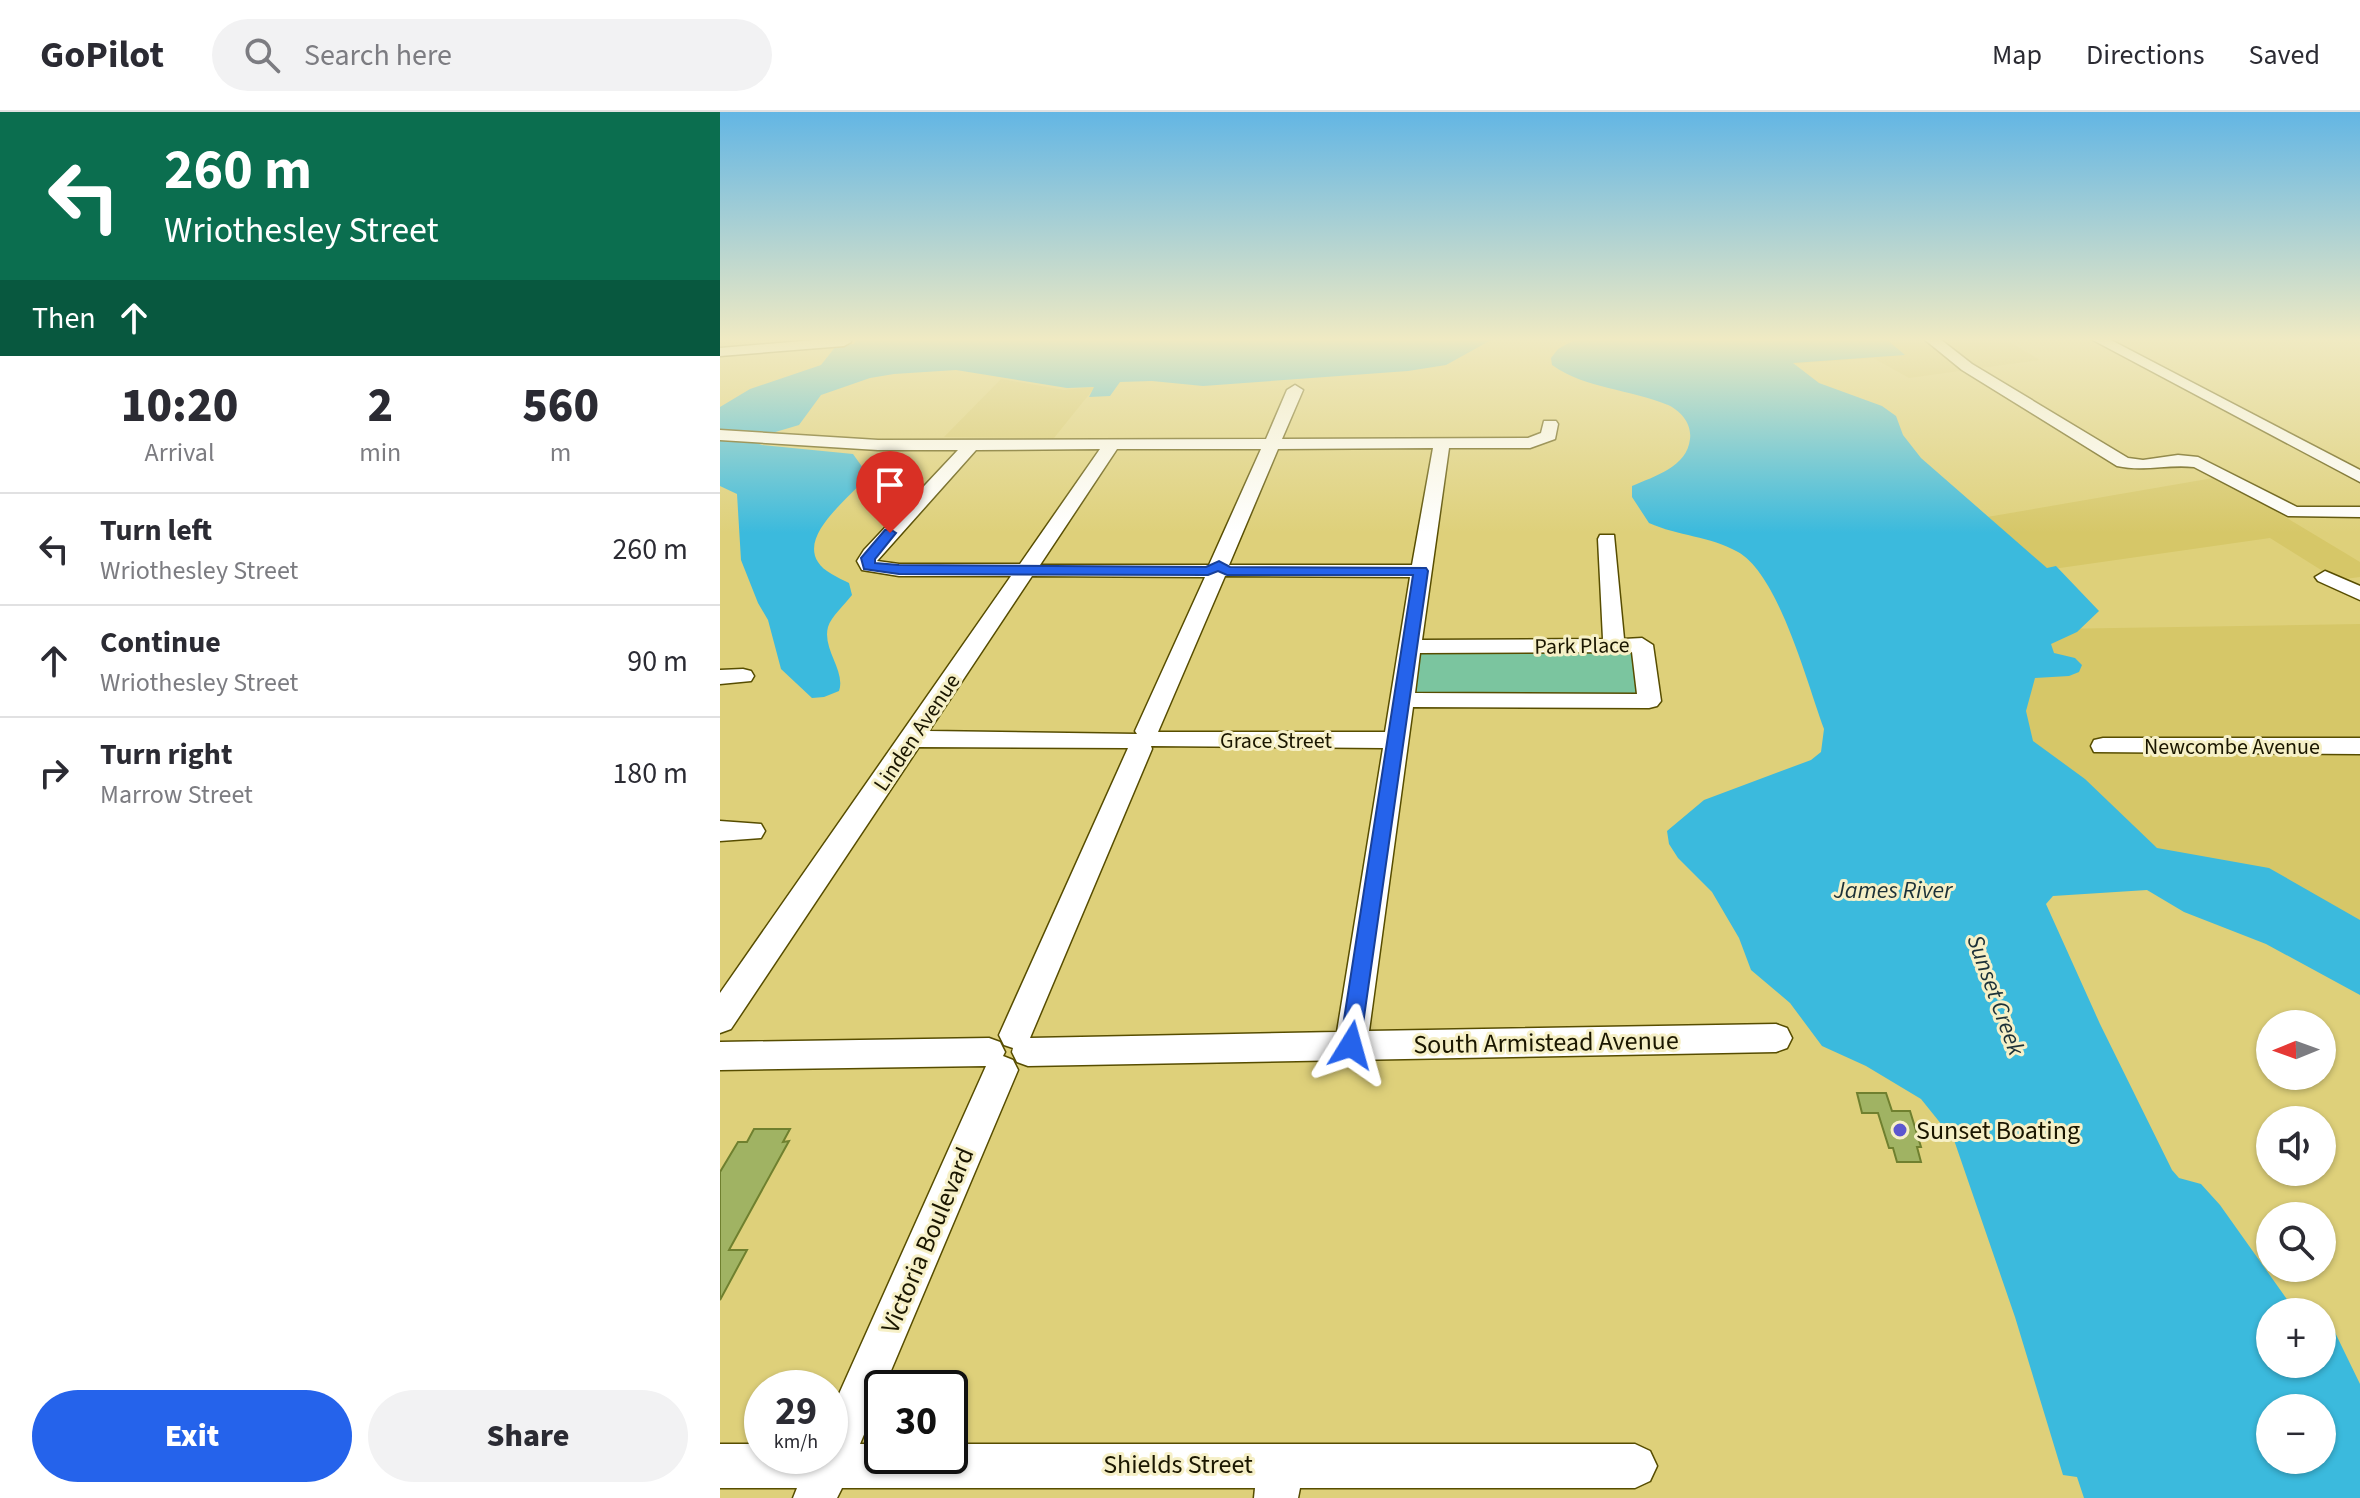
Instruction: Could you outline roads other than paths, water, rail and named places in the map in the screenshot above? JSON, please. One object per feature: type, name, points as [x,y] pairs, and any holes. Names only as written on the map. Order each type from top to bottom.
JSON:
[{"type":"street","name":"Victoria Boulevard","points":[[823,1481],[1289,404]]},
{"type":"street","points":[[2027,404],[2123,462],[2139,465],[2178,460],[2198,462],[2294,512],[2360,512]]},
{"type":"street","points":[[2221,404],[2360,477]]},
{"type":"street","points":[[720,435],[848,445],[1530,443],[1549,436],[1550,424]]},
{"type":"street","points":[[1351,1045],[1442,443]]},
{"type":"street","name":"Linden Avenue","points":[[720,1019],[1112,444]]},
{"type":"street","points":[[971,445],[871,554],[867,561],[869,566],[883,569],[1421,571]]},
{"type":"street","points":[[2332,462],[2360,458]]},
{"type":"street","points":[[1607,539],[1614,645]]},
{"type":"street","points":[[2325,577],[2360,594]]},
{"type":"street","name":"Park Place","points":[[1402,700],[1649,701],[1642,645],[1411,647]]},
{"type":"street","points":[[720,677],[743,676]]},
{"type":"street","name":"Grace Street","points":[[912,739],[1396,740]]},
{"type":"street","name":"Newcombe Avenue","points":[[2103,746],[2360,746]]},
{"type":"street","points":[[720,831],[752,831]]},
{"type":"street","name":"South Armistead Avenue","points":[[720,1056],[1776,1038]]},
{"type":"street","name":"Shields Street","points":[[720,1466],[823,1481],[1278,1481],[1635,1466]]},
{"type":"water","points":[[726,404],[815,404],[799,425],[748,440],[762,445],[853,454],[868,475],[831,515],[816,539],[814,551],[818,562],[827,571],[849,583],[852,595],[828,627],[828,643],[840,683],[839,691],[824,697],[812,698],[781,669],[768,620],[741,560],[737,494],[720,486],[720,407]]},
{"type":"water","name":"James River","points":[[1664,404],[1876,404],[1896,416],[1903,435],[1921,458],[2047,568],[2056,566],[2099,611],[2077,632],[2051,644],[2054,653],[2075,658],[2082,665],[2079,672],[2069,676],[2035,678],[2026,711],[2033,741],[2085,779],[2157,848],[2269,868],[2360,920],[2360,995],[2266,944],[2184,912],[2147,890],[2053,896],[2046,904],[2100,1024],[2172,1170],[2179,1178],[2201,1184],[2220,1205],[2256,1256],[2256,1282],[2275,1282],[2286,1298],[2256,1298],[2256,1378],[2336,1378],[2336,1335],[2360,1384],[2360,1498],[2084,1498],[2077,1477],[2063,1475],[2015,1317],[1954,1140],[1921,1099],[1866,1066],[1822,1046],[1790,1003],[1751,970],[1739,938],[1712,892],[1678,858],[1669,844],[1667,831],[1704,800],[1811,760],[1821,752],[1824,729],[1779,606],[1753,564],[1727,547],[1649,523],[1632,497],[1632,486],[1676,464],[1688,449],[1689,428],[1677,411]]},
{"type":"place","name":"Sunset Boating","points":[[1900,1130]]},
{"type":"water label","name":"Sunset Creek","points":[[1996,995]]}]
